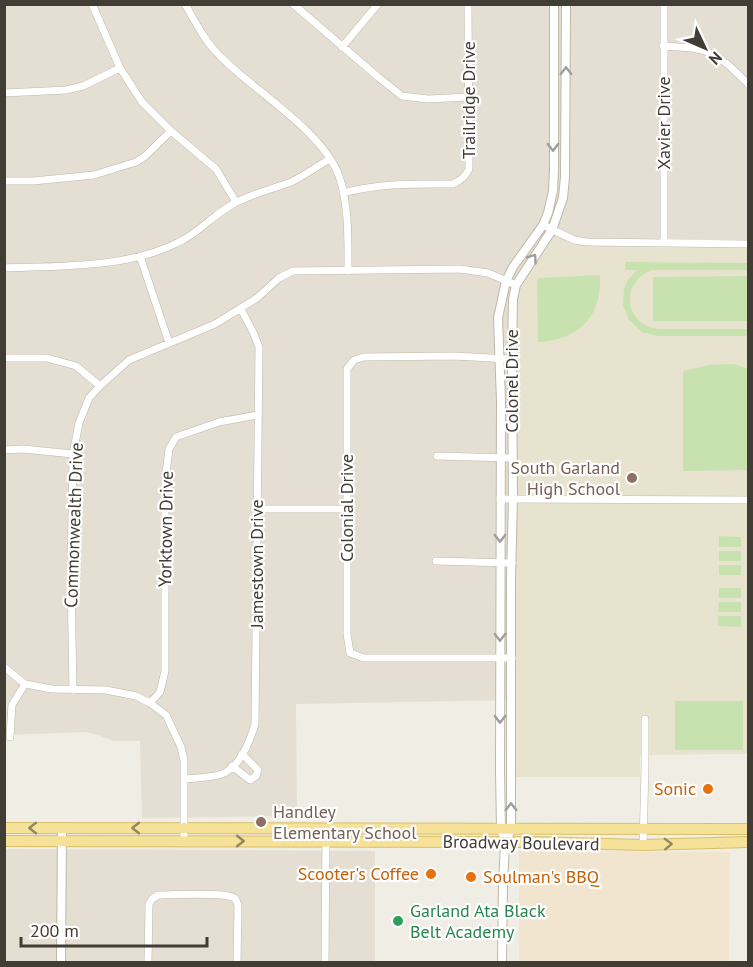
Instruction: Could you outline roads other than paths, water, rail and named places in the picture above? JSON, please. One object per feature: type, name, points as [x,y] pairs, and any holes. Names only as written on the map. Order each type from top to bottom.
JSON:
[{"type":"main road","name":"Broadway Boulevard","points":[[4,828],[745,830]]},
{"type":"main road","points":[[417,842],[418,829]]},
{"type":"main road","points":[[586,830],[586,844]]},
{"type":"main road","points":[[744,842],[745,830]]},
{"type":"main road","name":"Broadway Boulevard","points":[[4,841],[643,845],[744,842]]},
{"type":"street","points":[[92,4],[120,68],[142,102],[171,131],[216,169],[236,202]]},
{"type":"street","points":[[185,4],[204,39],[220,57],[313,137],[330,159],[339,175],[343,193],[348,234],[348,271]]},
{"type":"street","points":[[293,4],[402,96],[428,99],[468,97]]},
{"type":"street","points":[[342,47],[378,4]]},
{"type":"street","name":"Trailridge Drive","points":[[343,193],[365,187],[453,184],[462,180],[469,169],[468,4]]},
{"type":"street","name":"Colonel Drive","points":[[506,830],[501,658],[501,401],[498,318],[506,280],[543,225],[553,191],[554,4]]},
{"type":"street","name":"Colonel Drive","points":[[502,963],[512,658],[513,298],[516,285],[552,230],[563,198],[566,4]]},
{"type":"street","name":"Xavier Drive","points":[[664,4],[664,243]]},
{"type":"street","points":[[663,46],[697,49],[713,54],[731,67],[748,84]]},
{"type":"street","points":[[4,93],[66,90],[82,86],[120,68]]},
{"type":"street","points":[[4,181],[33,181],[94,175],[136,162],[171,131]]},
{"type":"street","points":[[4,268],[102,263],[159,250],[179,243],[236,202],[294,181],[330,159]]},
{"type":"street","points":[[543,225],[574,240],[587,243],[748,244]]},
{"type":"street","points":[[140,256],[168,343]]},
{"type":"street","name":"Commonwealth Drive","points":[[72,690],[73,454],[79,423],[89,398],[100,386],[129,360],[215,324],[241,309],[279,278],[293,271],[460,270],[488,273],[516,285]]},
{"type":"street","name":"Jamestown Drive","points":[[232,766],[250,741],[255,724],[256,696],[259,347],[241,309]]},
{"type":"street","name":"Colonial Drive","points":[[512,359],[454,356],[364,357],[354,360],[347,369],[347,634],[350,653],[364,658],[512,658]]},
{"type":"street","points":[[4,358],[47,358],[76,366],[100,386]]},
{"type":"street","name":"Yorktown Drive","points":[[150,703],[160,692],[165,671],[165,481],[169,449],[176,437],[219,422],[257,415]]},
{"type":"street","points":[[4,450],[23,449],[73,454]]},
{"type":"street","points":[[437,456],[512,458]]},
{"type":"street","points":[[500,499],[748,500]]},
{"type":"street","points":[[257,509],[347,509]]},
{"type":"street","points":[[436,561],[512,563]]},
{"type":"street","points":[[4,668],[25,684],[52,689],[106,690],[136,696],[166,715],[181,747],[184,760],[184,841]]},
{"type":"street","points":[[10,737],[12,705],[25,684]]},
{"type":"street","points":[[643,845],[645,719]]},
{"type":"street","points":[[184,779],[224,773],[232,766],[250,780],[256,776],[258,770],[242,754]]},
{"type":"street","points":[[61,963],[62,828]]},
{"type":"street","points":[[325,963],[326,829]]},
{"type":"street","points":[[147,963],[148,912],[152,899],[158,896],[209,895],[232,897],[236,900],[238,906],[237,963]]},
{"type":"place","name":"South Garland High School","points":[[632,478]]},
{"type":"place","name":"Sonic","points":[[708,789]]},
{"type":"place","name":"Handley Elementary School","points":[[261,822]]},
{"type":"place","name":"Scooter's Coffee","points":[[431,874]]},
{"type":"place","name":"Soulman's BBQ","points":[[471,877]]},
{"type":"place","name":"Garland Ata Black Belt Academy","points":[[398,921]]}]
